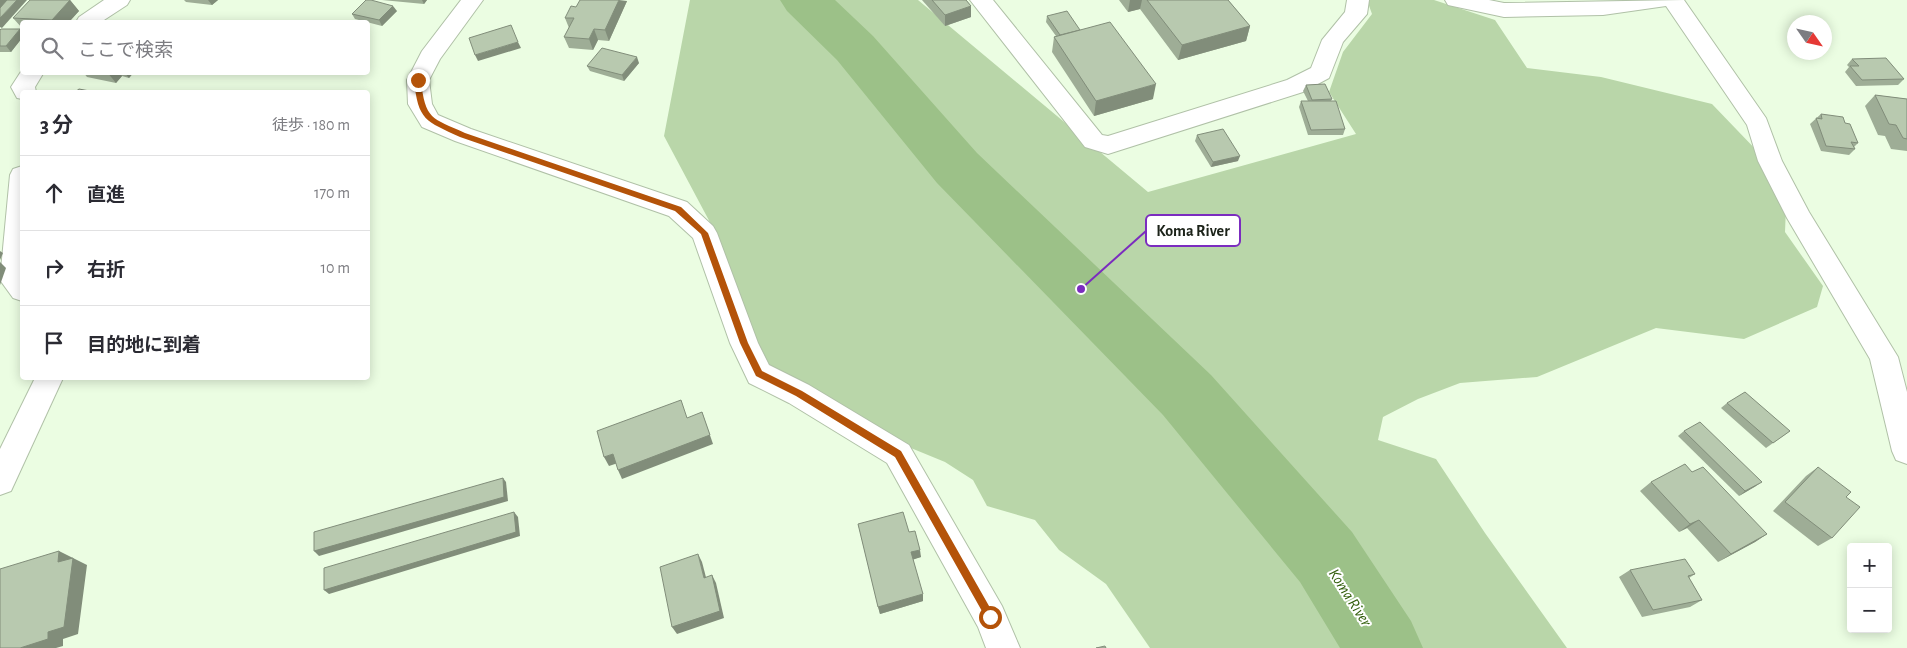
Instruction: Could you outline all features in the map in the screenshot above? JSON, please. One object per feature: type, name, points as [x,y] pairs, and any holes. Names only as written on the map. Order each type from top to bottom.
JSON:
[{"type":"street","points":[[90,20],[119,0]]},
{"type":"street","points":[[472,0],[430,56],[418,80],[420,104],[430,120],[463,135],[678,209],[704,233],[744,343],[759,374],[799,394],[898,454],[990,617],[1003,648]]},
{"type":"street","points":[[981,0],[1094,141],[1108,146],[1296,86],[1320,73],[1333,40],[1356,14],[1358,0]]},
{"type":"street","points":[[1456,0],[1504,10],[1517,4],[1603,8],[1662,0]]},
{"type":"street","points":[[1673,0],[1758,124],[1770,161],[1800,218],[1884,358],[1907,450]]},
{"type":"street","points":[[24,90],[23,87],[31,75]]},
{"type":"street","points":[[20,196],[12,278],[20,288]]},
{"type":"street","points":[[0,481],[48,380]]},
{"type":"green space","points":[[690,0],[918,0],[1148,192],[1356,134],[1329,92],[1343,52],[1372,14],[1367,0],[1434,0],[1495,20],[1527,68],[1601,77],[1712,104],[1787,182],[1785,232],[1823,286],[1817,307],[1744,339],[1656,328],[1537,377],[1460,383],[1418,399],[1383,417],[1378,440],[1436,459],[1485,533],[1567,648],[1150,648],[1106,584],[1059,550],[1035,520],[987,506],[973,480],[945,462],[906,446],[767,374],[713,228],[664,136]]},
{"type":"building","points":[[7,0],[17,0],[0,18],[0,8]]},
{"type":"building","points":[[30,0],[70,0],[52,20],[13,18]]},
{"type":"building","points":[[366,0],[393,6],[379,20],[352,14]]},
{"type":"building","points":[[580,0],[619,0],[605,30],[594,29],[589,39],[564,37],[574,18],[565,18],[571,6],[576,7]]},
{"type":"building","points":[[932,0],[966,0],[971,6],[945,15]]},
{"type":"building","points":[[1147,0],[1228,0],[1250,26],[1182,45]]},
{"type":"building","points":[[1067,11],[1080,30],[1060,35],[1047,16]]},
{"type":"building","points":[[1110,22],[1156,84],[1096,101],[1054,37]]},
{"type":"building","points":[[511,25],[518,42],[475,55],[469,38]]},
{"type":"building","points":[[1,29],[20,29],[6,46],[0,46]]},
{"type":"building","points":[[602,48],[637,57],[622,75],[587,66]]},
{"type":"building","points":[[1886,58],[1904,79],[1862,80],[1850,66],[1859,66],[1852,59]]},
{"type":"building","points":[[1325,84],[1332,99],[1312,100],[1306,85]]},
{"type":"building","points":[[1875,95],[1907,99],[1907,139],[1903,138],[1896,125],[1889,124]]},
{"type":"building","points":[[1301,101],[1336,101],[1345,129],[1311,130]]},
{"type":"building","points":[[1821,114],[1843,117],[1845,123],[1850,124],[1858,143],[1851,142],[1855,149],[1826,146],[1816,118],[1822,119]]},
{"type":"building","points":[[1223,129],[1240,156],[1213,162],[1197,135]]},
{"type":"building","points":[[1745,392],[1790,431],[1773,443],[1727,403]]},
{"type":"building","points":[[681,400],[687,418],[702,412],[710,435],[618,470],[613,454],[604,457],[597,431]]},
{"type":"building","points":[[1700,422],[1762,482],[1745,491],[1684,431]]},
{"type":"building","points":[[1685,464],[1692,472],[1703,467],[1767,534],[1731,554],[1699,520],[1690,524],[1651,482]]},
{"type":"building","points":[[1818,467],[1851,492],[1846,497],[1860,507],[1832,538],[1785,502]]},
{"type":"building","points":[[503,478],[504,497],[314,551],[314,532]]},
{"type":"building","points":[[514,512],[516,532],[324,590],[324,568]]},
{"type":"building","points":[[903,512],[909,532],[915,531],[920,550],[911,552],[923,594],[878,607],[858,524]]},
{"type":"building","points":[[59,551],[58,562],[73,558],[64,627],[48,632],[48,639],[20,648],[0,648],[0,569]]},
{"type":"building","points":[[698,554],[704,578],[712,575],[720,611],[672,627],[660,567]]},
{"type":"building","points":[[1685,559],[1695,574],[1688,576],[1702,600],[1653,610],[1630,570]]},
{"type":"waterway","name":"Koma River","points":[[805,0],[855,48],[957,168],[1187,395],[1326,557],[1384,648]]},
{"type":"place","name":"Koma River","points":[[1081,289]]},
{"type":"route","points":[[418,80],[420,104],[430,120],[463,135],[678,209],[704,233],[744,343],[759,374],[799,394],[898,454],[990,617]]}]
